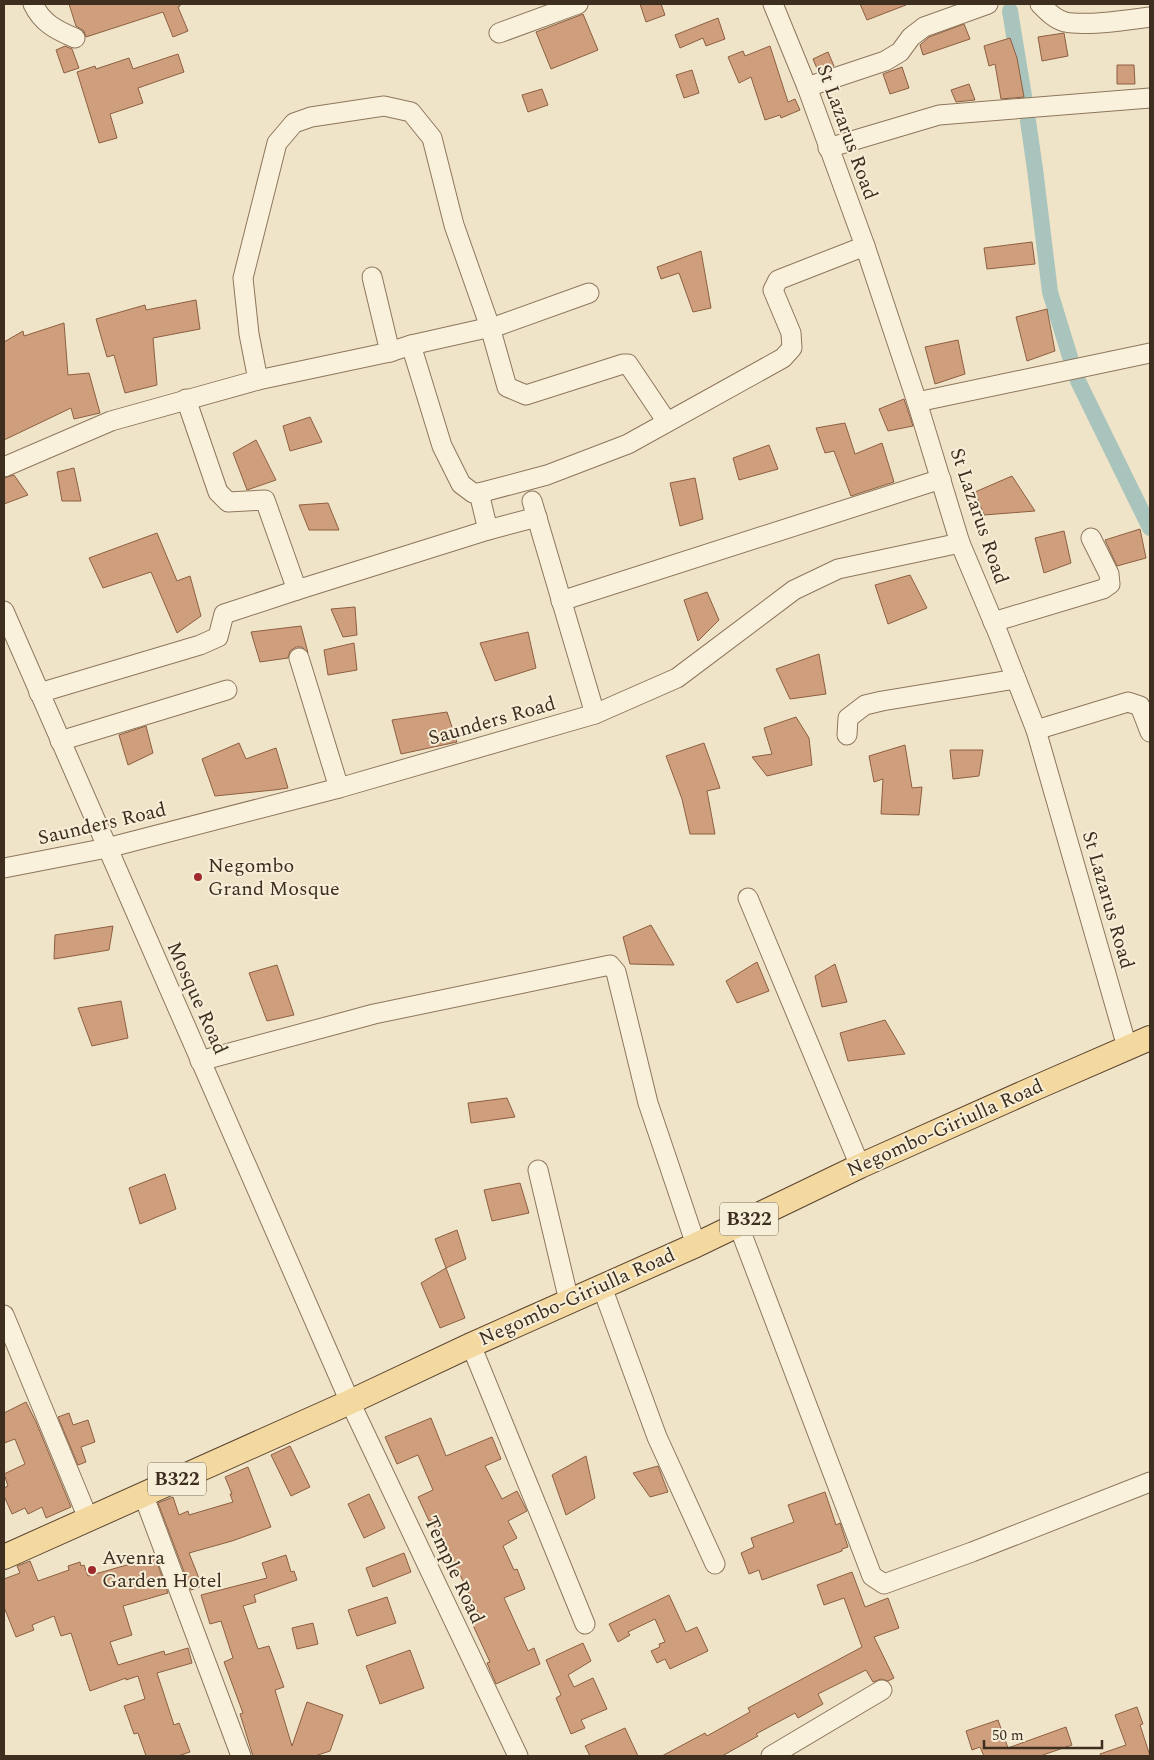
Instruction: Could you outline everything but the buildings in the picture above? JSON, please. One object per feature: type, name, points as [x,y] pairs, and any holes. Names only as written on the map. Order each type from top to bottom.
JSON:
[{"type":"main road","name":"Negombo-Giriulla Road","points":[[4,1557],[696,1245],[860,1166],[1150,1038]]},
{"type":"street","points":[[33,4],[45,22],[58,31],[75,38]]},
{"type":"street","points":[[499,33],[578,4]]},
{"type":"street","name":"St Lazarus Road","points":[[772,4],[808,87],[828,148],[865,246],[917,402],[960,543],[1036,730],[1127,1047]]},
{"type":"street","points":[[808,87],[885,61],[900,52],[911,37],[924,28],[988,4]]},
{"type":"street","points":[[1040,4],[1051,16],[1063,22],[1078,23],[1150,17]]},
{"type":"street","points":[[828,148],[939,115],[1150,98]]},
{"type":"street","points":[[258,380],[249,334],[243,278],[277,143],[294,123],[311,116],[384,106],[411,112],[432,138],[454,226],[490,327],[507,387],[526,395],[628,364],[666,422]]},
{"type":"street","points":[[411,345],[442,446],[461,484],[473,493],[479,493],[547,475],[628,444],[783,358],[792,348],[792,333],[773,290],[778,280],[865,246]]},
{"type":"street","points":[[372,277],[390,352]]},
{"type":"street","points":[[4,466],[111,421],[258,380],[390,352],[411,345],[490,327],[589,293]]},
{"type":"street","points":[[917,402],[1150,353]]},
{"type":"street","points":[[186,399],[218,492],[228,502],[265,500],[297,590]]},
{"type":"street","points":[[561,601],[941,479]]},
{"type":"street","points":[[479,493],[488,530]]},
{"type":"street","points":[[39,693],[200,645],[218,637],[224,614],[488,530],[534,509],[595,714]]},
{"type":"street","points":[[993,622],[1103,589],[1110,584],[1109,574],[1091,538]]},
{"type":"street","name":"Saunders Road","points":[[4,868],[107,848],[339,788],[595,714],[677,678],[794,590],[838,569],[960,543]]},
{"type":"street","name":"Mosque Road","points":[[4,611],[350,1402]]},
{"type":"street","points":[[299,658],[339,788]]},
{"type":"street","points":[[847,735],[848,718],[865,705],[1016,679]]},
{"type":"street","points":[[60,741],[227,690]]},
{"type":"street","points":[[1036,730],[1128,702],[1140,706],[1150,732]]},
{"type":"street","points":[[748,898],[860,1166]]},
{"type":"street","points":[[200,1061],[374,1014],[610,965],[616,972],[648,1103],[696,1245]]},
{"type":"street","points":[[538,1170],[570,1302]]},
{"type":"street","points":[[738,1224],[872,1576],[884,1584],[972,1552],[1150,1482]]},
{"type":"street","points":[[602,1287],[657,1437],[715,1564]]},
{"type":"street","points":[[4,1315],[88,1518]]},
{"type":"street","points":[[471,1345],[584,1624]]},
{"type":"street","name":"Temple Road","points":[[350,1402],[518,1756]]},
{"type":"street","points":[[143,1494],[240,1756]]},
{"type":"street","points":[[771,1756],[882,1690]]},
{"type":"waterway","points":[[1010,11],[1024,96]]},
{"type":"waterway","points":[[1028,121],[1050,292],[1070,357]]},
{"type":"waterway","points":[[1078,381],[1150,528]]},
{"type":"place","name":"Negombo Grand Mosque","points":[[198,877]]},
{"type":"place","name":"Avenra Garden Hotel","points":[[92,1570]]}]
